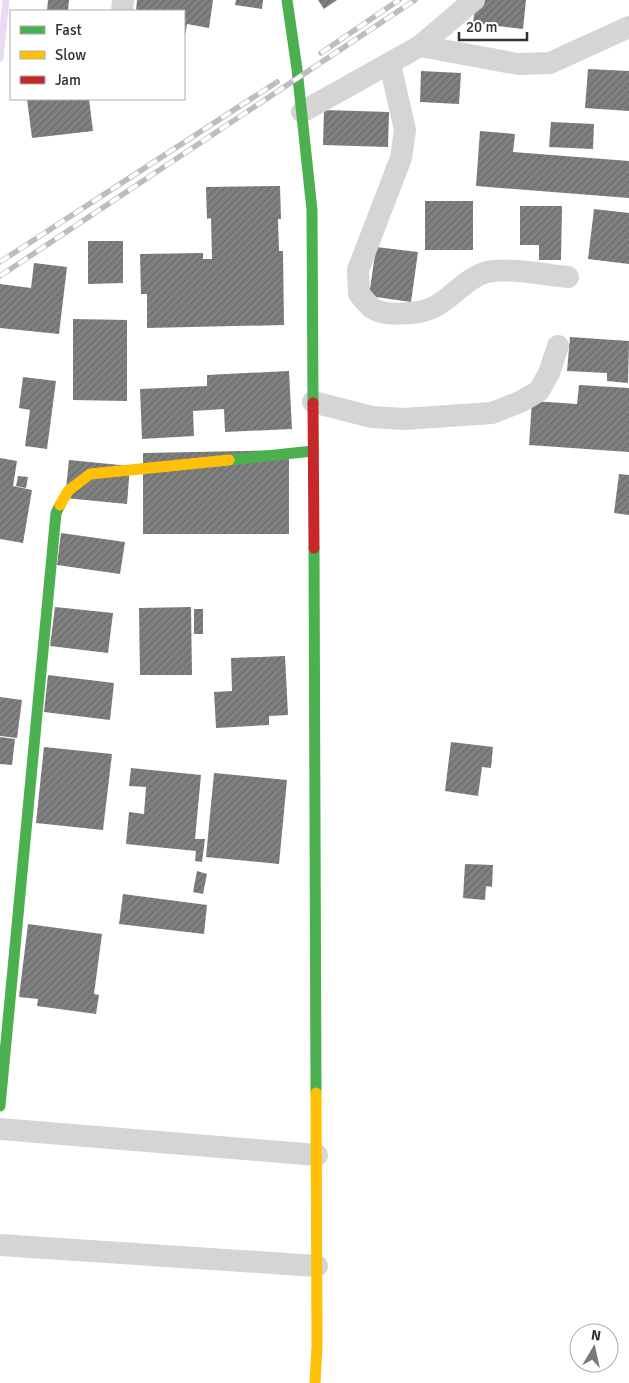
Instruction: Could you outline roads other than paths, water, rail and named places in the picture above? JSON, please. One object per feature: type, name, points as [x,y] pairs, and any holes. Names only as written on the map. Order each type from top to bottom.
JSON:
[{"type":"main road","points":[[287,0],[302,112],[312,210],[317,1266],[317,1346],[314,1383]]},
{"type":"main road","points":[[0,1106],[56,513],[68,491],[90,474],[314,451]]},
{"type":"street","points":[[302,112],[420,46],[474,0]]},
{"type":"street","points":[[420,46],[518,64],[550,62],[629,27]]},
{"type":"street","points":[[390,64],[406,130],[401,158],[358,270],[359,294],[373,309],[388,313],[410,314],[433,308],[468,282],[485,273],[501,270],[568,277]]},
{"type":"street","points":[[313,402],[372,417],[404,419],[492,413],[520,402],[539,390],[549,373],[558,346]]},
{"type":"street","points":[[0,1129],[316,1155]]},
{"type":"street","points":[[0,1245],[317,1266]]},
{"type":"waterway","points":[[0,58],[6,0]]},
{"type":"railway","points":[[321,53],[399,0]]},
{"type":"railway","points":[[0,276],[415,0]]},
{"type":"railway","points":[[0,262],[277,82]]}]
